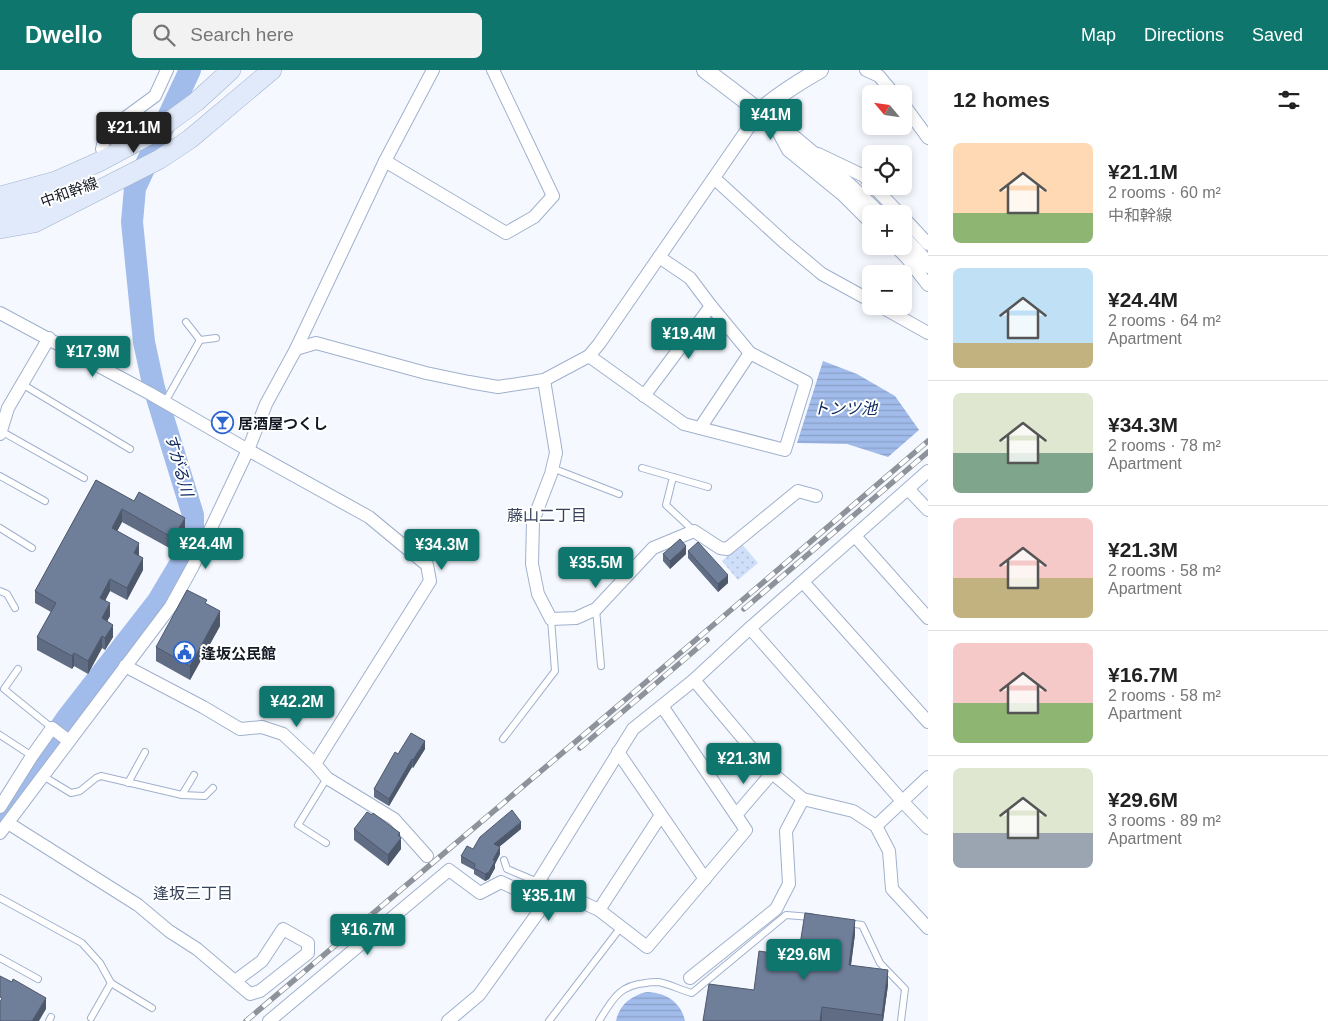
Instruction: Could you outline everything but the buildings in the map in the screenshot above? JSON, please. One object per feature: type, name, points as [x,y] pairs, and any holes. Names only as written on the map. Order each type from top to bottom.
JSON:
[{"type":"main road","points":[[0,185],[45,174],[142,129],[177,107],[217,70]]},
{"type":"main road","name":"中和幹線","points":[[0,196],[56,181],[101,161],[155,132],[196,102],[231,70]]},
{"type":"main road","name":"中和幹線","points":[[0,213],[62,197],[105,179],[162,147],[205,116],[253,70]]},
{"type":"main road","points":[[0,229],[34,223],[160,159],[190,139],[272,70]]},
{"type":"street","points":[[102,149],[106,132],[155,96],[167,70]]},
{"type":"street","points":[[235,981],[262,961],[283,930],[308,943],[308,953],[260,991],[250,994],[197,949],[169,931],[138,904],[3,827],[59,734],[125,666],[171,606],[193,566],[248,450],[266,404],[296,349],[385,161],[433,70]]},
{"type":"street","points":[[385,161],[506,233],[534,217],[553,196],[493,70]]},
{"type":"street","points":[[705,70],[760,111],[869,205]]},
{"type":"street","points":[[296,349],[316,343],[426,373],[498,387],[544,380],[589,356],[760,111],[798,83],[820,70]]},
{"type":"street","points":[[866,70],[879,76],[886,85]]},
{"type":"street","points":[[912,116],[928,138]]},
{"type":"street","points":[[773,122],[788,150],[843,195],[862,214]]},
{"type":"street","points":[[802,147],[862,175]]},
{"type":"street","points":[[714,178],[822,274],[862,296]]},
{"type":"street","points":[[882,195],[891,205]]},
{"type":"street","points":[[912,227],[928,244]]},
{"type":"street","points":[[912,248],[928,264]]},
{"type":"street","points":[[904,255],[928,284]]},
{"type":"street","points":[[589,356],[684,424],[784,450],[806,382],[750,353],[690,278],[659,257]]},
{"type":"street","points":[[644,396],[711,306]]},
{"type":"street","points":[[0,313],[149,392],[248,450],[369,517],[427,565],[430,581],[315,764]]},
{"type":"street","points":[[896,315],[928,333]]},
{"type":"street","points":[[0,432],[8,408],[49,338]]},
{"type":"street","points":[[700,428],[750,353]]},
{"type":"street","points":[[544,380],[556,454],[533,521],[532,564],[538,594],[551,619],[576,618],[596,609],[653,548],[694,531],[720,548],[727,549],[798,491],[816,496]]},
{"type":"street","points":[[662,706],[746,830],[647,947],[599,910],[538,882],[633,729],[694,680],[928,471]]},
{"type":"street","points":[[908,489],[928,510]]},
{"type":"street","points":[[854,536],[928,618]]},
{"type":"street","points":[[803,582],[928,722]]},
{"type":"street","points":[[750,628],[928,828]]},
{"type":"street","points":[[125,666],[203,707],[240,729],[262,726],[282,734],[315,764],[327,778],[394,819],[426,856]]},
{"type":"street","points":[[694,680],[772,773],[803,799],[853,811],[876,826],[889,851],[892,889],[928,928]]},
{"type":"street","points":[[0,807],[41,764],[59,734]]},
{"type":"street","points":[[618,752],[705,879]]},
{"type":"street","points":[[736,815],[772,773]]},
{"type":"street","points":[[876,826],[928,777]]},
{"type":"street","points":[[690,978],[776,908],[789,884],[786,831],[803,799]]},
{"type":"street","points":[[599,910],[661,815]]},
{"type":"street","points":[[274,1020],[449,870],[480,893],[501,882],[546,903],[479,995],[448,1021]]},
{"type":"lane","points":[[186,322],[200,340]]},
{"type":"lane","points":[[200,340],[216,338]]},
{"type":"lane","points":[[165,402],[200,340]]},
{"type":"lane","points":[[22,384],[130,449]]},
{"type":"lane","points":[[0,432],[84,478]]},
{"type":"lane","points":[[552,468],[620,494]]},
{"type":"lane","points":[[642,468],[708,487]]},
{"type":"lane","points":[[0,476],[45,501]]},
{"type":"lane","points":[[673,477],[666,505],[694,531]]},
{"type":"lane","points":[[0,528],[32,548]]},
{"type":"lane","points":[[0,590],[7,594],[16,608]]},
{"type":"lane","points":[[596,609],[600,666]]},
{"type":"lane","points":[[503,739],[555,671],[551,619]]},
{"type":"lane","points":[[18,669],[4,689],[59,734]]},
{"type":"lane","points":[[0,735],[41,764],[71,793],[80,790],[100,776],[182,795],[206,796],[213,788]]},
{"type":"lane","points":[[128,783],[145,752]]},
{"type":"lane","points":[[182,795],[194,775]]},
{"type":"lane","points":[[326,842],[298,825],[327,778]]},
{"type":"lane","points":[[504,860],[507,869],[538,882]]},
{"type":"lane","points":[[0,898],[82,943],[100,963],[111,984],[152,1008]]},
{"type":"lane","points":[[599,1021],[612,1000],[623,989],[637,984],[656,982],[692,992],[786,915],[822,918]]},
{"type":"lane","points":[[837,921],[862,925],[880,963],[905,989],[901,1021]]},
{"type":"lane","points":[[549,1021],[621,927]]},
{"type":"lane","points":[[0,958],[38,979]]},
{"type":"lane","points":[[91,1018],[111,984]]},
{"type":"shaded area","points":[[742,544],[758,563],[738,580],[722,561]]},
{"type":"water","name":"トンツ池","points":[[823,361],[857,374],[895,396],[919,430],[888,457],[847,444],[797,443]]},
{"type":"water","points":[[646,992],[653,992],[671,999],[680,1008],[685,1021],[616,1021],[620,1010],[626,1002]]},
{"type":"waterway","name":"すがる川","points":[[0,814],[67,718],[158,601],[189,549],[193,535],[193,515],[154,388],[144,342],[132,222],[135,188],[190,70]]},
{"type":"railway","points":[[246,1021],[928,441]]},
{"type":"railway","points":[[744,609],[928,452]]},
{"type":"railway","points":[[580,748],[707,640]]},
{"type":"place","name":"居酒屋つくし","points":[[222,423]]},
{"type":"place","name":"逢坂公民館","points":[[185,653]]},
{"type":"district","name":"藤山二丁目","points":[[547,515]]},
{"type":"district","name":"逢坂三丁目","points":[[193,893]]}]
